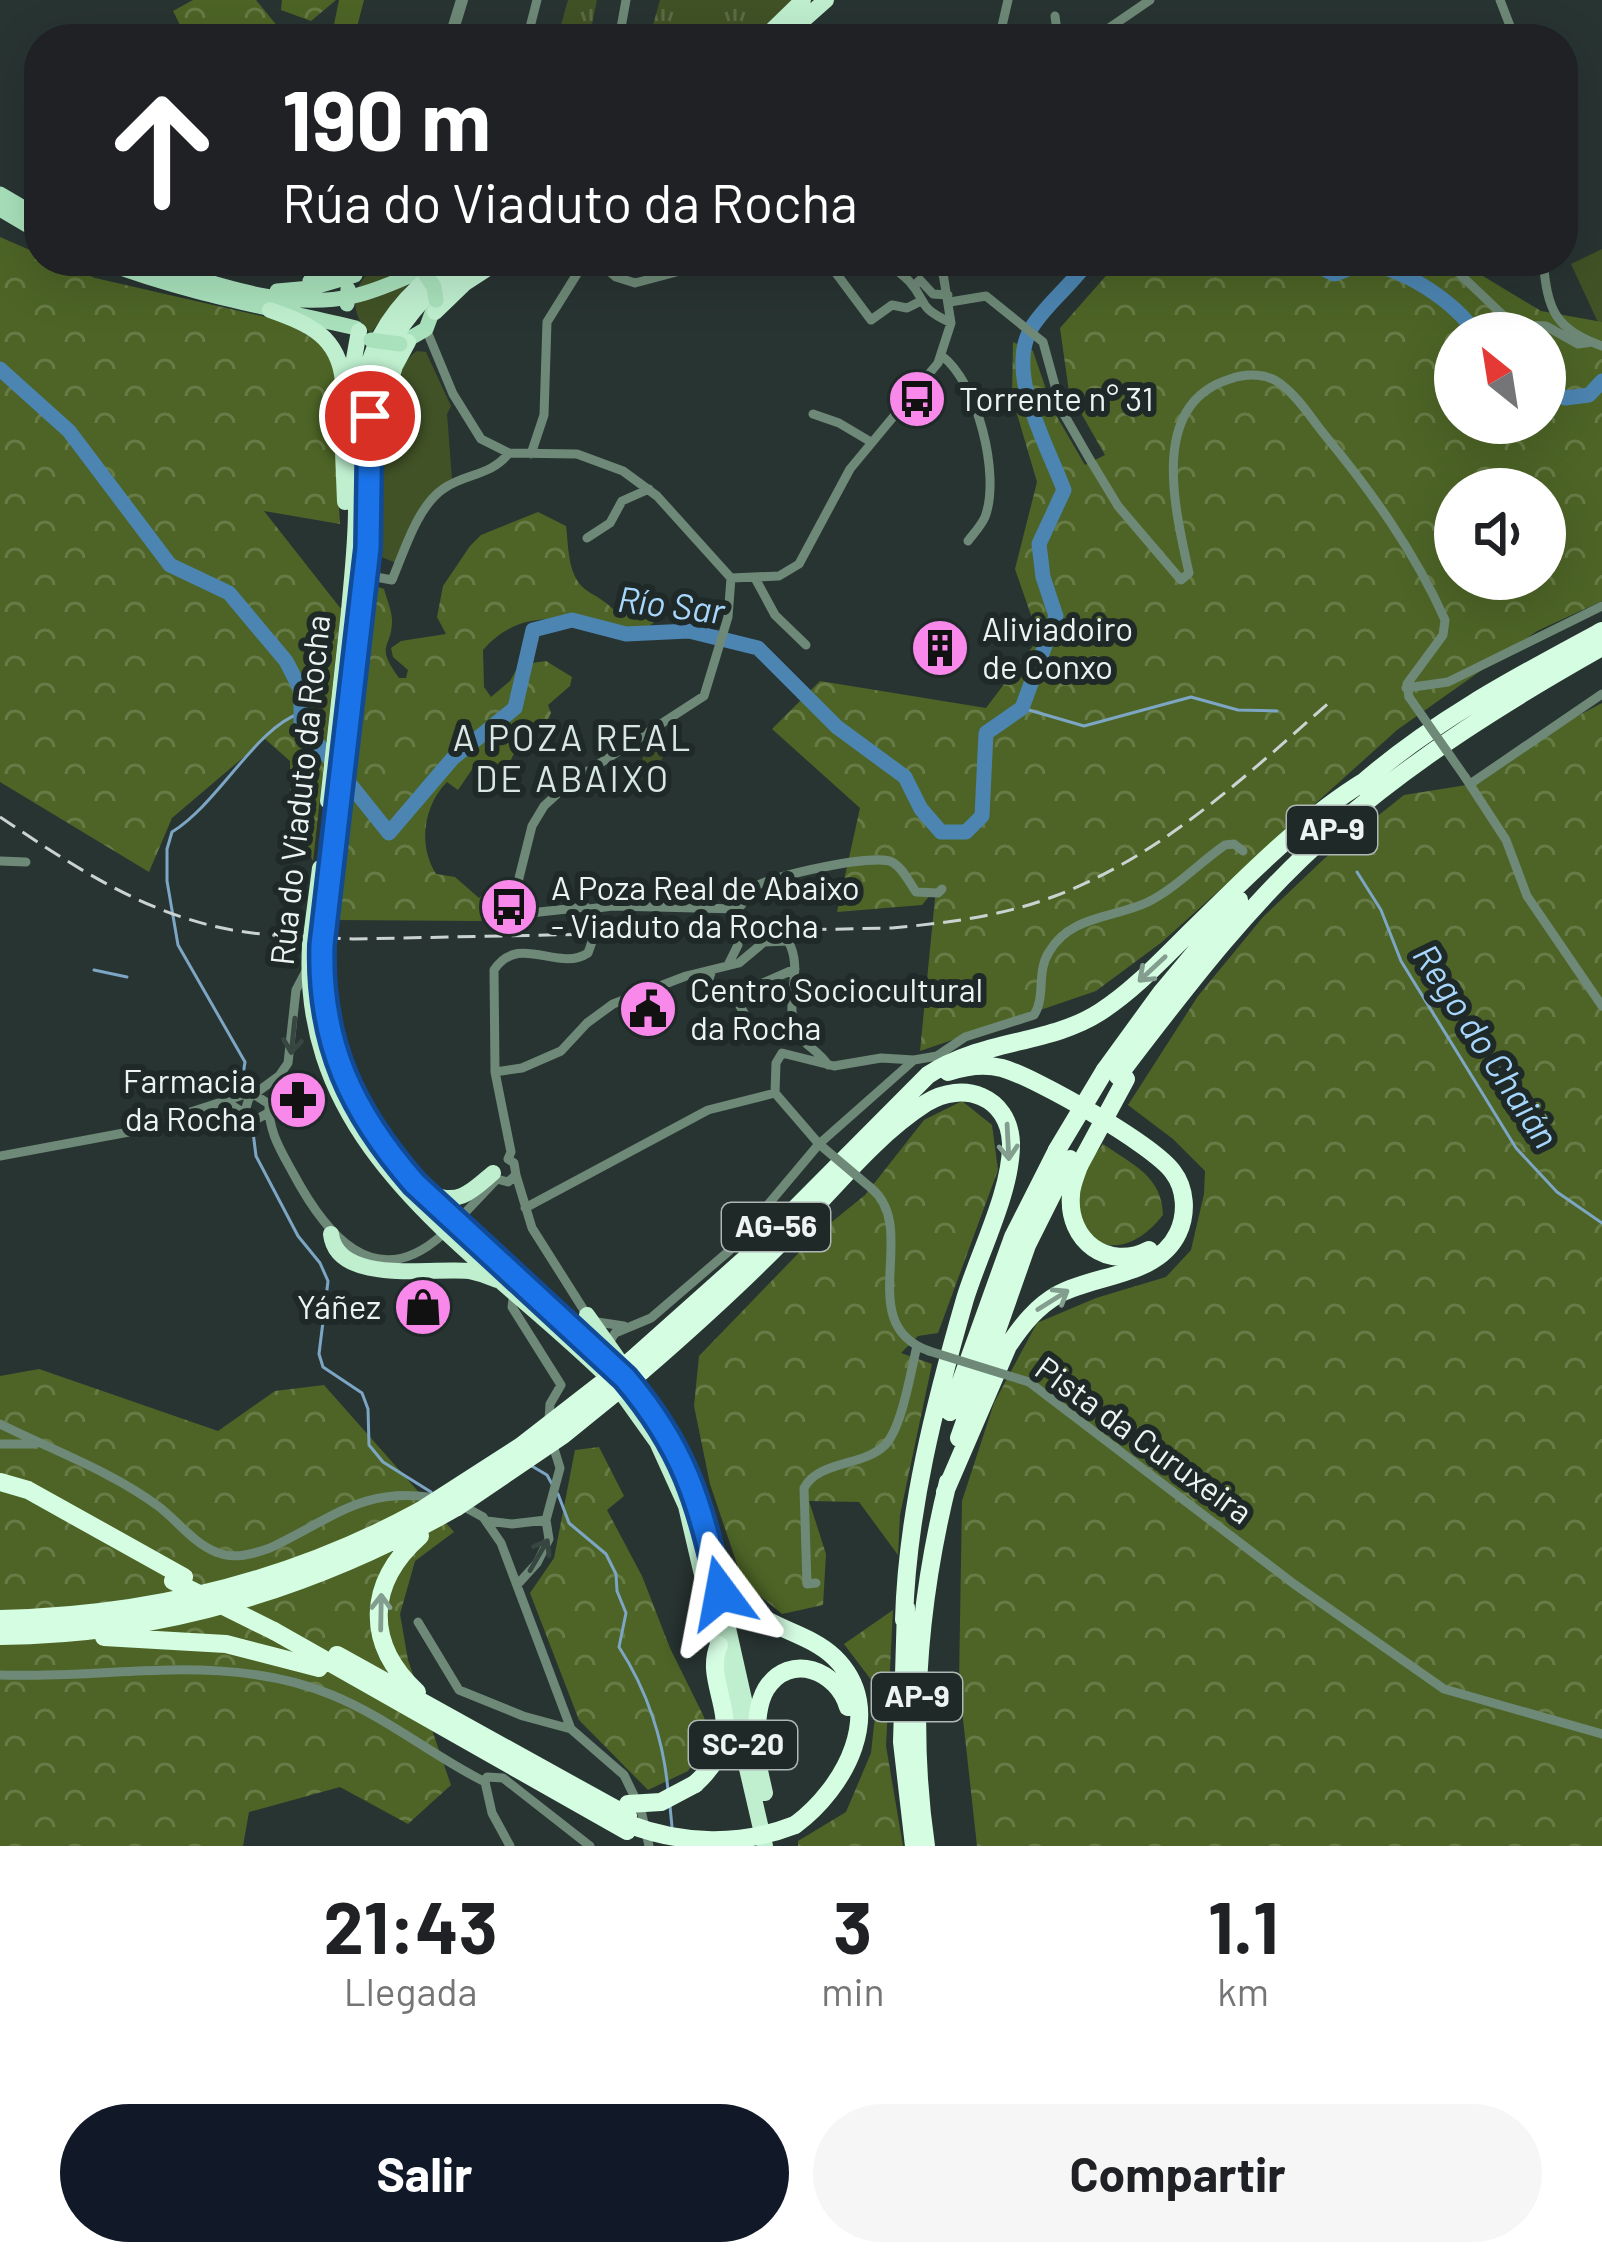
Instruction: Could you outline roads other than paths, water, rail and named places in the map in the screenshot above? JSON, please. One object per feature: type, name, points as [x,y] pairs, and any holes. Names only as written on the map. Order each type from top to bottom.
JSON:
[{"type":"highway","points":[[778,24],[803,0]]},
{"type":"highway","points":[[799,24],[826,0]]},
{"type":"highway","name":"SC-20","points":[[404,312],[429,276]]},
{"type":"highway","name":"SC-20","points":[[404,312],[453,276]]},
{"type":"highway","points":[[368,548],[376,524],[384,399],[420,327],[476,276]]},
{"type":"highway","points":[[270,310],[315,328],[330,341],[340,359],[345,402]]},
{"type":"highway","name":"Rúa do Viaduto da Rocha","points":[[358,581],[368,548],[370,416],[378,375],[404,312]]},
{"type":"highway","name":"Rúa do Viaduto da Rocha","points":[[404,312],[382,330],[357,405],[358,581],[316,945],[309,964],[314,1012],[328,1071],[354,1127],[403,1190],[509,1287],[629,1374]]},
{"type":"highway","points":[[358,581],[342,447],[345,402],[362,333]]},
{"type":"highway","name":"AP-9","points":[[926,1846],[917,1740],[917,1653],[945,1492],[965,1411],[1002,1309],[1069,1158],[1161,993],[1232,907],[1366,781],[1442,724],[1507,682],[1602,631]]},
{"type":"highway","name":"AP-9","points":[[1116,1075],[1246,916],[1352,813],[1514,696],[1602,647]]},
{"type":"highway","points":[[914,1088],[962,1055],[1065,1028],[1099,1013],[1143,978],[1251,873],[1341,795],[1366,781]]},
{"type":"highway","name":"Rúa do Viaduto da Rocha","points":[[316,945],[328,1027],[342,1073],[372,1132],[415,1184],[629,1374]]},
{"type":"highway","points":[[914,1088],[964,1067],[999,1067],[1029,1078],[1158,1157],[1174,1172],[1184,1200],[1180,1227],[1165,1251],[1151,1262],[1057,1295],[1022,1325],[1008,1346],[945,1492]]},
{"type":"highway","points":[[863,1158],[916,1101],[943,1082],[998,1076],[1024,1086],[1152,1161],[1171,1188],[1175,1210],[1169,1231],[1144,1254],[1127,1258],[1091,1250],[1075,1227],[1069,1158]]},
{"type":"highway","name":"AG-56","points":[[0,1619],[101,1613],[229,1589],[439,1514],[536,1435],[629,1374],[914,1088]]},
{"type":"highway","points":[[863,1158],[915,1111],[949,1092],[965,1090],[989,1100],[1000,1109],[1011,1138],[1006,1175],[965,1300],[915,1503],[904,1620]]},
{"type":"highway","name":"AG-56","points":[[0,1636],[51,1635],[183,1615],[261,1596],[362,1557],[530,1459],[758,1266],[863,1158]]},
{"type":"highway","name":"AP-9","points":[[914,1846],[902,1742],[904,1620],[954,1394],[1013,1237],[1069,1158]]},
{"type":"highway","points":[[415,1184],[438,1198],[452,1200],[495,1176]]},
{"type":"highway","points":[[331,1234],[339,1253],[367,1268],[473,1271],[509,1287]]},
{"type":"highway","points":[[586,1315],[638,1385],[641,1397]]},
{"type":"highway","name":"SC-20","points":[[629,1374],[684,1461],[699,1498],[776,1846]]},
{"type":"highway","name":"SC-20","points":[[629,1374],[646,1423],[673,1471],[697,1544],[765,1846]]},
{"type":"highway","points":[[0,1486],[434,1708],[574,1793]]},
{"type":"highway","points":[[434,1708],[390,1663],[378,1604],[394,1561],[439,1514]]},
{"type":"highway","points":[[277,1628],[364,1685],[628,1819],[720,1838],[764,1832],[793,1821],[827,1798],[846,1768],[858,1729],[853,1685],[823,1648],[742,1603],[713,1559]]},
{"type":"highway","points":[[51,1635],[226,1644],[307,1663],[364,1685]]},
{"type":"highway","points":[[628,1819],[695,1784],[713,1764],[724,1739],[725,1712],[715,1655],[719,1645]]},
{"type":"highway","points":[[756,1748],[758,1714],[770,1684],[783,1673],[808,1668],[837,1683],[850,1711],[846,1746],[831,1780],[793,1821]]},
{"type":"highway","points":[[628,1819],[652,1846]]},
{"type":"main road","points":[[0,189],[24,211]]},
{"type":"main road","points":[[143,276],[362,333],[420,327],[434,287],[426,276]]},
{"type":"main road","points":[[193,276],[293,301],[335,300],[411,276]]},
{"type":"main road","points":[[232,287],[311,288],[353,278],[362,333]]},
{"type":"street","points":[[1115,24],[1150,0]]},
{"type":"street","points":[[1055,16],[1056,24]]},
{"type":"street","points":[[531,454],[544,415],[547,322],[576,276]]},
{"type":"street","points":[[615,276],[635,283],[661,276]]},
{"type":"street","points":[[838,276],[871,320],[892,304],[907,308],[920,302]]},
{"type":"street","points":[[903,276],[930,314],[950,323]]},
{"type":"street","points":[[730,578],[779,576],[799,564],[844,478],[942,356],[950,323],[944,276]]},
{"type":"street","points":[[1459,276],[1507,319],[1546,326],[1578,344],[1597,344]]},
{"type":"street","points":[[1546,276],[1552,314],[1570,332],[1597,344]]},
{"type":"street","points":[[914,286],[920,280],[933,295],[949,299],[986,296],[1045,346],[1062,411],[1088,458],[1169,571],[1184,580],[1189,573],[1174,451],[1182,415],[1199,393],[1222,381],[1251,375],[1279,381],[1373,493],[1444,620],[1443,635],[1407,693]]},
{"type":"street","points":[[420,327],[471,426],[486,443],[508,453],[562,452],[594,458],[649,489],[730,578],[728,617],[707,691],[698,702],[568,784],[535,820],[513,902],[530,913],[613,906],[737,910],[757,886],[808,868],[878,858],[902,870],[916,892],[942,889]]},
{"type":"street","points":[[942,356],[959,373],[986,444],[987,506],[968,541]]},
{"type":"street","points":[[814,414],[871,442]]},
{"type":"street","points":[[358,581],[392,580],[434,496],[449,485],[495,468],[508,453]]},
{"type":"street","points":[[587,538],[610,523],[622,501],[649,489]]},
{"type":"street","points":[[755,578],[775,615],[806,645]]},
{"type":"street","points":[[1407,693],[1448,682],[1602,606]]},
{"type":"street","points":[[1407,693],[1506,840],[1528,896],[1602,1006]]},
{"type":"street","points":[[1468,781],[1602,694]]},
{"type":"street","points":[[782,1053],[828,1065],[881,1058],[914,1060],[937,1056],[965,1037],[1034,1016],[1041,970],[1060,937],[1109,912],[1145,904],[1225,845],[1234,844],[1243,851]]},
{"type":"street","points":[[0,861],[26,862]]},
{"type":"street","points":[[589,909],[592,922]]},
{"type":"street","points":[[508,1159],[511,1152],[495,1072],[494,973],[498,963],[520,951],[580,959],[589,953],[592,939]]},
{"type":"street","points":[[495,1072],[522,1068],[561,1051],[613,1004],[686,976],[739,963],[764,942],[788,941],[796,969],[793,1016],[797,1035],[828,1065]]},
{"type":"street","points":[[728,965],[738,945]]},
{"type":"street","points":[[245,1112],[247,1101],[288,1064],[296,990],[309,964]]},
{"type":"street","points":[[748,1020],[740,1006],[749,989],[796,969]]},
{"type":"street","points":[[701,1002],[711,973]]},
{"type":"street","points":[[797,1035],[776,1064],[775,1094],[819,1144],[880,1196],[886,1213],[893,1320],[916,1346],[887,1443],[871,1455],[815,1475],[804,1488],[807,1584],[816,1583]]},
{"type":"street","points":[[608,1346],[615,1333],[651,1318],[729,1251],[819,1144],[914,1060]]},
{"type":"street","points":[[525,1208],[708,1110],[775,1094]]},
{"type":"street","points":[[0,1156],[130,1132],[244,1095],[267,1100],[272,1135]]},
{"type":"street","points":[[209,1107],[229,1105],[257,1120],[272,1135],[331,1234],[357,1252],[386,1258],[416,1253],[442,1235]]},
{"type":"street","points":[[257,1120],[268,1113]]},
{"type":"street","points":[[461,1217],[495,1176],[496,1162],[508,1159],[514,1163],[525,1208],[545,1250],[586,1315],[598,1322],[634,1326]]},
{"type":"street","points":[[495,1176],[508,1182],[516,1175]]},
{"type":"street","points":[[509,1287],[512,1307],[560,1390],[548,1409],[560,1468],[547,1520],[546,1548],[518,1585]]},
{"type":"street","name":"Pista da Curuxeira","points":[[916,1346],[1029,1382],[1294,1584],[1444,1689],[1602,1734]]},
{"type":"street","points":[[0,1424],[146,1498],[201,1545],[225,1555],[254,1554],[352,1505],[390,1494],[444,1499],[478,1513],[501,1543],[572,1729]]},
{"type":"street","points":[[0,1444],[40,1444]]},
{"type":"street","points":[[487,1521],[547,1520]]},
{"type":"street","points":[[501,1543],[512,1524]]},
{"type":"street","points":[[418,1622],[460,1690],[508,1711],[572,1729],[625,1775],[652,1846]]},
{"type":"street","points":[[0,1675],[260,1673],[333,1695],[485,1782],[492,1814],[510,1846]]},
{"type":"street","points":[[485,1782],[493,1776],[502,1778],[590,1846]]},
{"type":"waterway","name":"Río Sar","points":[[0,369],[69,431],[170,565],[229,593],[286,661],[301,690],[301,723],[389,833],[453,758],[515,708],[533,630],[572,620],[626,634],[689,631],[758,648],[837,727],[905,777],[921,809],[941,832],[966,832],[982,816],[986,733],[1022,708],[1056,616],[1043,577],[1039,544],[1064,490],[1031,408],[1023,365],[1032,327],[1077,276]]},
{"type":"waterway","name":"Río Sar","points":[[1404,276],[1457,312]]},
{"type":"waterway","name":"Río Sar","points":[[1566,398],[1589,395],[1602,381]]},
{"type":"waterway","name":"Rego do Chaián","points":[[1022,708],[1084,726],[1191,697],[1238,710],[1277,711]]},
{"type":"waterway","points":[[236,1091],[234,1083],[243,1075],[245,1062],[178,945],[167,881],[167,849],[172,832],[206,803],[268,733],[301,713]]},
{"type":"waterway","name":"Rego do Chaián","points":[[1357,872],[1381,910],[1401,961],[1516,1148],[1557,1192],[1602,1223]]},
{"type":"waterway","points":[[94,970],[127,977]]},
{"type":"waterway","points":[[253,1132],[256,1156],[328,1281],[319,1354],[323,1367],[362,1393],[368,1409],[369,1445],[383,1462],[431,1492]]},
{"type":"waterway","points":[[530,1465],[547,1475],[553,1486]]},
{"type":"waterway","points":[[558,1494],[569,1523],[606,1554],[616,1574],[626,1613],[619,1647],[653,1716],[668,1791]]},
{"type":"waterway","points":[[670,1806],[672,1827]]},
{"type":"railway","points":[[0,817],[139,900],[200,923],[247,932],[353,939],[892,928],[1015,909],[1094,879],[1202,811],[1332,700]]},
{"type":"place","name":"Torrente n° 31","points":[[917,399]]},
{"type":"place","name":"Aliviadoiro de Conxo","points":[[940,648]]},
{"type":"place","name":"A Poza Real de Abaixo - Viaduto da Rocha","points":[[509,907]]},
{"type":"place","name":"Centro Sociocultural da Rocha","points":[[648,1009]]},
{"type":"place","name":"Farmacia da Rocha","points":[[298,1100]]},
{"type":"place","name":"Yáñez","points":[[423,1307]]},
{"type":"district","name":"A POZA REAL DE ABAIXO","points":[[573,758]]}]
